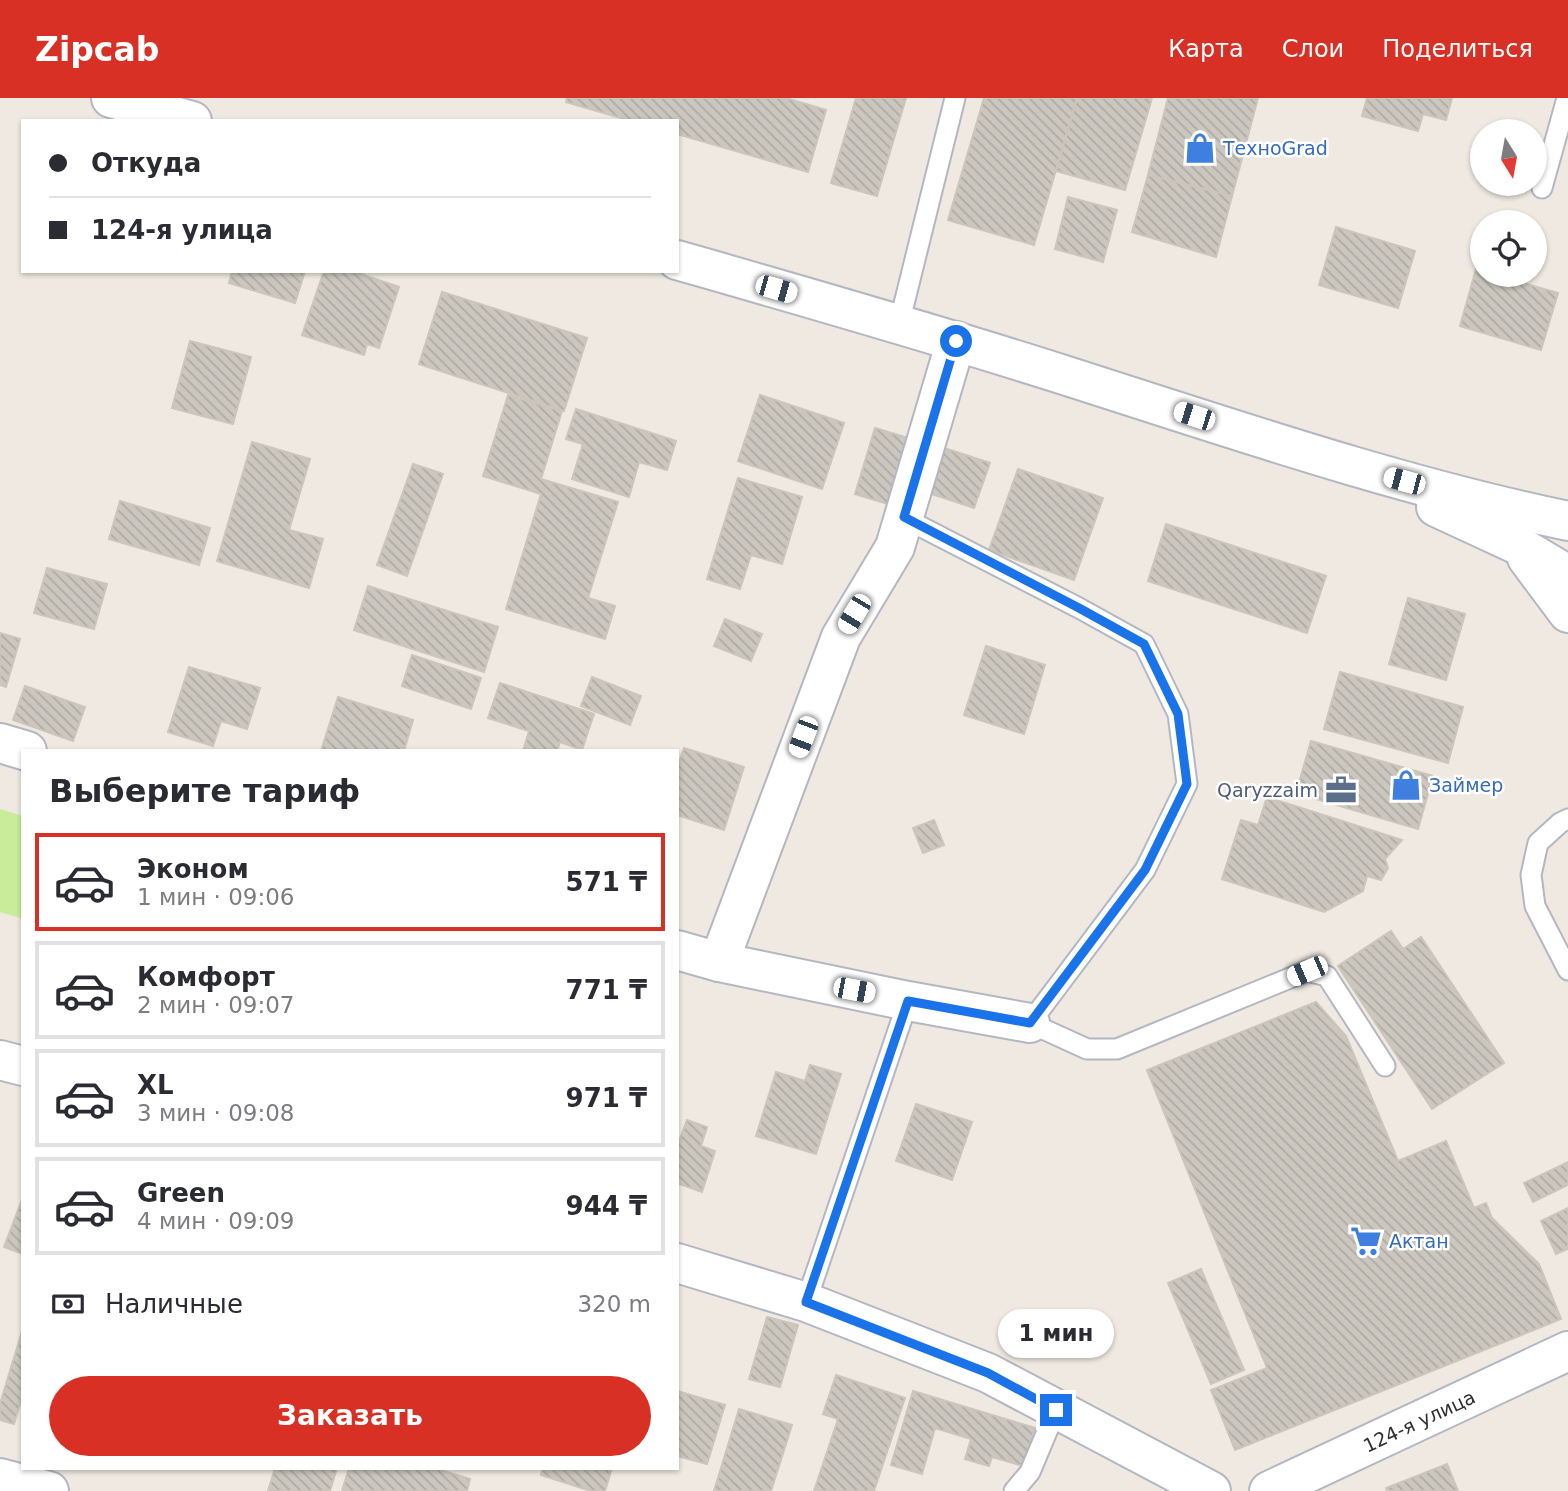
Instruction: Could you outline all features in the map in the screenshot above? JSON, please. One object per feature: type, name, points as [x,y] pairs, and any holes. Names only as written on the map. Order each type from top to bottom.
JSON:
[{"type":"street","points":[[130,101],[186,119]]},
{"type":"street","points":[[679,261],[956,341],[1352,467],[1547,524]]},
{"type":"street","points":[[719,962],[841,637],[895,547],[956,341]]},
{"type":"street","points":[[1547,524],[1568,575]]},
{"type":"street","points":[[1547,524],[1568,613]]},
{"type":"street","points":[[0,743],[21,749]]},
{"type":"street","points":[[679,951],[719,962],[1030,1023]]},
{"type":"street","points":[[0,1060],[21,1065]]},
{"type":"street","points":[[679,1264],[806,1302],[988,1373],[1211,1491]]},
{"type":"street","name":"124-я улица","points":[[1269,1491],[1568,1351]]},
{"type":"street","points":[[0,1478],[49,1491]]},
{"type":"lane","points":[[899,324],[956,98]]},
{"type":"lane","points":[[1547,170],[1567,98]]},
{"type":"lane","points":[[904,517],[1144,644],[1178,714],[1187,784],[1145,870],[1030,1023],[1087,1049],[1117,1049],[1307,971],[1327,976],[1385,1066]]},
{"type":"lane","points":[[1568,819],[1538,843],[1531,875],[1535,906],[1568,970]]},
{"type":"lane","points":[[806,1302],[908,1001]]},
{"type":"lane","points":[[1014,1491],[1030,1472],[1056,1410]]},
{"type":"green space","points":[[0,809],[21,815],[21,918],[0,912]]},
{"type":"building","points":[[567,98],[786,98],[826,110],[808,172],[679,135],[679,119],[624,119],[566,102]]},
{"type":"building","points":[[856,98],[906,98],[877,196],[831,183]]},
{"type":"building","points":[[984,98],[1077,98],[1034,245],[948,220]]},
{"type":"building","points":[[1077,98],[1152,98],[1125,190],[1056,171]]},
{"type":"building","points":[[1168,98],[1258,98],[1232,196],[1148,175]]},
{"type":"building","points":[[1367,98],[1452,98],[1446,120],[1423,114],[1418,131],[1362,116]]},
{"type":"building","points":[[1148,175],[1232,196],[1216,257],[1132,232]]},
{"type":"building","points":[[1068,197],[1117,210],[1103,262],[1055,249]]},
{"type":"building","points":[[1336,227],[1415,251],[1398,308],[1319,285]]},
{"type":"building","points":[[232,273],[304,273],[295,303],[229,283]]},
{"type":"building","points":[[323,273],[358,273],[399,287],[379,348],[367,344],[364,355],[302,335]]},
{"type":"building","points":[[1471,287],[1537,287],[1558,293],[1541,350],[1460,326]]},
{"type":"building","points":[[442,292],[587,338],[564,411],[419,364]]},
{"type":"building","points":[[190,341],[251,357],[233,424],[172,408]]},
{"type":"building","points":[[508,395],[562,411],[541,479],[618,502],[588,598],[615,606],[605,639],[506,609],[541,494],[483,476]]},
{"type":"building","points":[[760,395],[844,423],[822,489],[738,461]]},
{"type":"building","points":[[576,409],[676,441],[667,470],[639,462],[629,497],[572,479],[583,444],[566,439]]},
{"type":"building","points":[[875,428],[908,438],[888,504],[855,494]]},
{"type":"building","points":[[252,442],[310,459],[289,530],[323,539],[309,588],[217,561]]},
{"type":"building","points":[[944,448],[990,463],[974,508],[929,493]]},
{"type":"building","points":[[413,464],[443,474],[407,576],[377,565]]},
{"type":"building","points":[[1018,469],[1103,498],[1074,580],[989,550]]},
{"type":"building","points":[[738,478],[802,497],[782,564],[751,555],[740,589],[707,579]]},
{"type":"building","points":[[120,501],[210,528],[199,565],[109,539]]},
{"type":"building","points":[[1166,524],[1326,576],[1307,633],[1148,581]]},
{"type":"building","points":[[47,568],[107,584],[94,629],[34,613]]},
{"type":"building","points":[[368,586],[498,627],[484,672],[354,630]]},
{"type":"building","points":[[1408,598],[1465,614],[1446,680],[1389,664]]},
{"type":"building","points":[[725,619],[762,634],[751,661],[714,646]]},
{"type":"building","points":[[0,633],[20,639],[6,687],[0,685]]},
{"type":"building","points":[[986,646],[1045,665],[1024,734],[964,715]]},
{"type":"building","points":[[412,655],[481,678],[471,709],[402,686]]},
{"type":"building","points":[[189,667],[260,688],[247,729],[221,721],[213,746],[168,732]]},
{"type":"building","points":[[1340,672],[1463,707],[1448,763],[1324,729]]},
{"type":"building","points":[[592,677],[641,696],[630,725],[581,706]]},
{"type":"building","points":[[500,683],[594,714],[582,749],[560,742],[558,749],[524,749],[529,731],[488,718]]},
{"type":"building","points":[[25,686],[85,707],[73,741],[13,720]]},
{"type":"building","points":[[338,697],[413,720],[405,749],[322,749]]},
{"type":"building","points":[[1311,741],[1433,776],[1418,829],[1296,793]]},
{"type":"building","points":[[684,748],[744,767],[724,830],[679,816],[679,763]]},
{"type":"building","points":[[1267,797],[1402,840],[1385,859],[1388,868],[1381,880],[1367,876],[1363,891],[1324,912],[1222,879],[1241,820],[1258,825]]},
{"type":"building","points":[[934,820],[944,845],[923,853],[913,828]]},
{"type":"building","points":[[1391,931],[1403,949],[1421,937],[1504,1063],[1432,1109],[1338,966]]},
{"type":"building","name":"Актан","points":[[1316,1002],[1346,1036],[1398,1161],[1446,1141],[1474,1208],[1486,1203],[1492,1218],[1539,1264],[1561,1319],[1235,1450],[1211,1390],[1267,1368],[1147,1070]]},
{"type":"building","points":[[810,1065],[841,1074],[816,1154],[756,1136],[776,1072],[805,1081]]},
{"type":"building","points":[[916,1104],[972,1122],[952,1180],[896,1161]]},
{"type":"building","points":[[687,1120],[707,1127],[701,1146],[715,1151],[702,1192],[679,1184],[679,1142]]},
{"type":"building","points":[[1568,1162],[1568,1185],[1533,1202],[1524,1183]]},
{"type":"building","points":[[21,1202],[21,1253],[4,1247]]},
{"type":"building","points":[[1568,1208],[1568,1249],[1556,1254],[1541,1221]]},
{"type":"building","points":[[1201,1269],[1244,1370],[1211,1384],[1168,1283]]},
{"type":"building","points":[[767,1317],[798,1325],[780,1387],[749,1379]]},
{"type":"building","points":[[21,1335],[21,1401],[14,1424],[0,1420],[0,1404]]},
{"type":"building","points":[[836,1375],[905,1398],[874,1491],[814,1491],[838,1419],[823,1414]]},
{"type":"building","points":[[913,1391],[1035,1428],[1023,1466],[992,1457],[989,1466],[965,1459],[971,1439],[935,1428],[922,1474],[891,1465]]},
{"type":"building","points":[[679,1392],[725,1405],[707,1464],[679,1457]]},
{"type":"building","points":[[739,1409],[792,1425],[771,1491],[714,1491]]},
{"type":"building","points":[[1447,1464],[1458,1491],[1387,1491],[1386,1488]]},
{"type":"building","points":[[274,1470],[336,1470],[330,1491],[268,1491]]},
{"type":"building","points":[[348,1470],[441,1470],[470,1479],[467,1491],[342,1491]]},
{"type":"building","points":[[542,1470],[611,1470],[605,1491],[591,1491],[541,1475]]},
{"type":"place","name":"ТехноGrad","points":[[1200,148]]},
{"type":"place","name":"Займер","points":[[1406,785]]},
{"type":"place","name":"Qaryzzaim","points":[[1341,790]]},
{"type":"place","name":"Актан","points":[[1366,1241]]},
{"type":"route","points":[[956,341],[904,517],[1144,644],[1178,714],[1187,784],[1145,870],[1030,1023],[908,1001],[806,1302],[988,1373],[1056,1410]]}]
